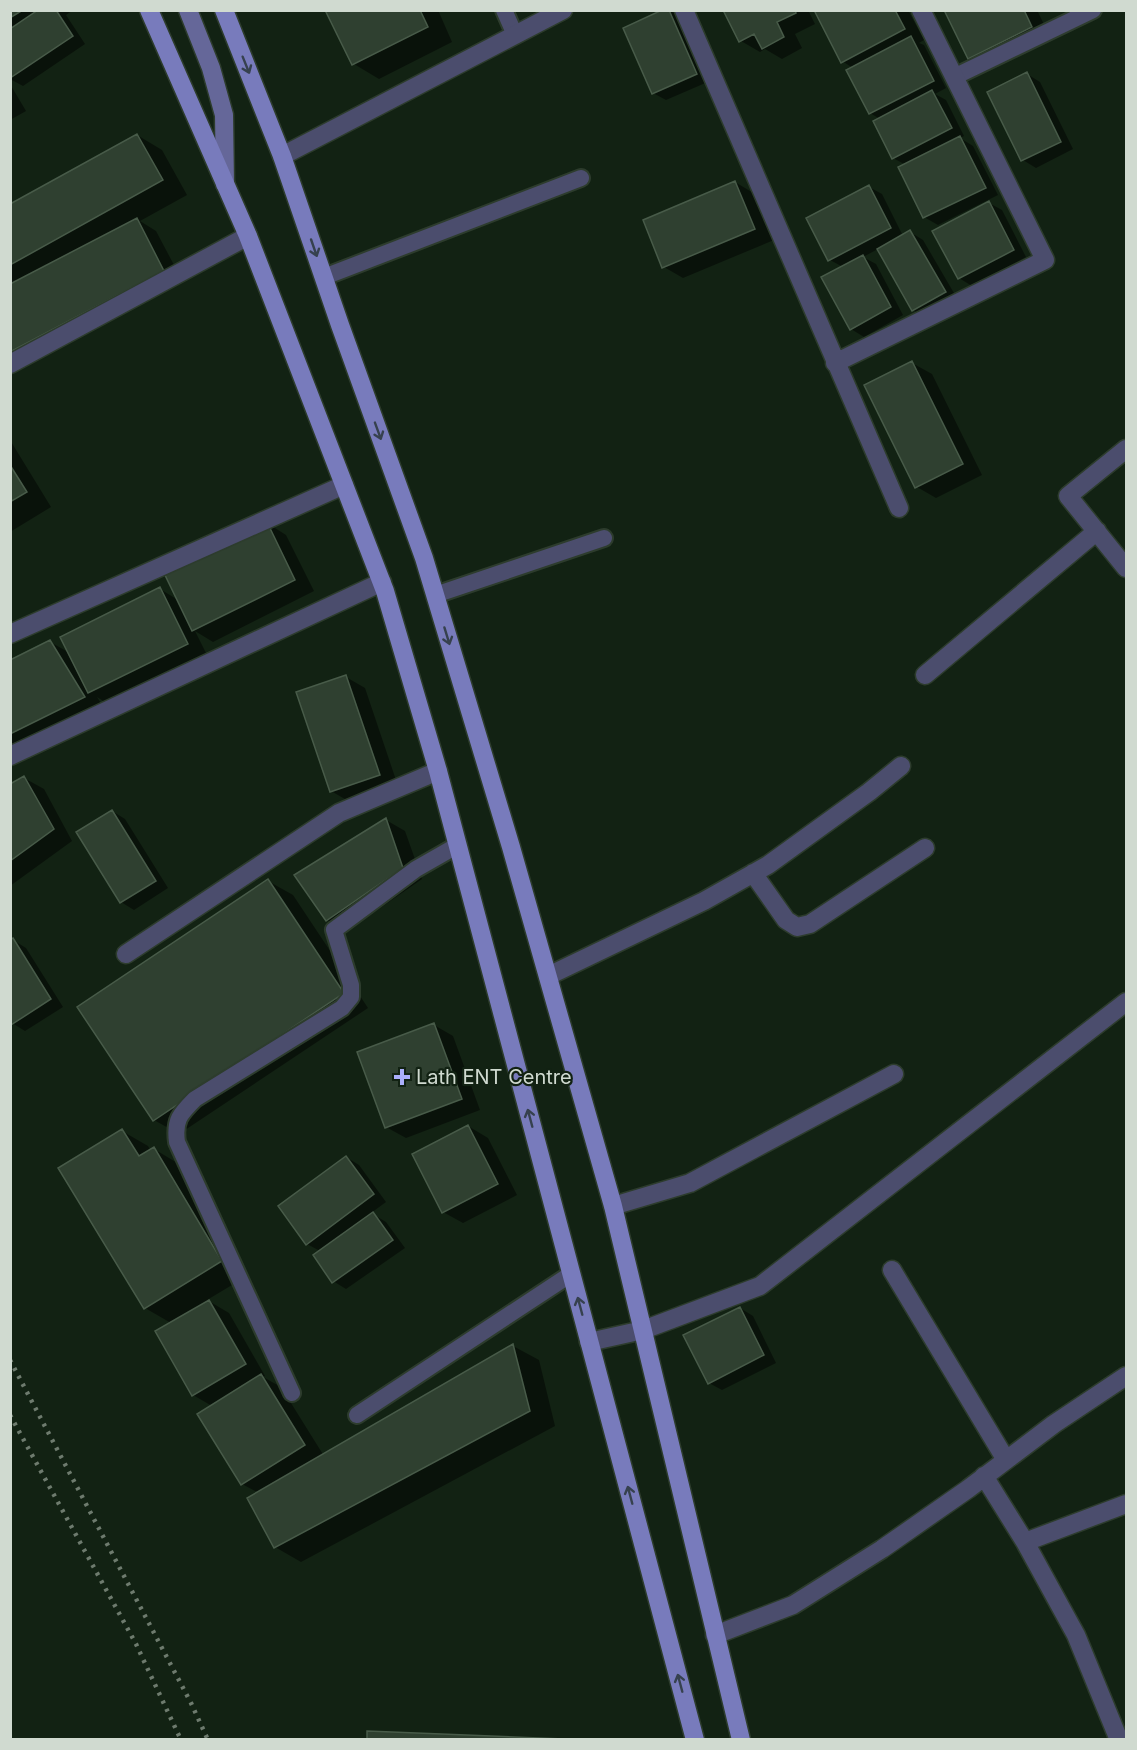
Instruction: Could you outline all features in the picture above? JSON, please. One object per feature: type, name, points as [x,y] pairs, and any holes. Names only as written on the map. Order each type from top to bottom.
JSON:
[{"type":"main road","points":[[149,10],[248,236],[382,582],[438,771],[695,1740]]},
{"type":"main road","points":[[224,10],[282,156],[424,558],[511,847],[613,1206],[741,1740]]},
{"type":"street","points":[[188,10],[211,68],[224,115],[225,184]]},
{"type":"street","points":[[282,156],[563,10]]},
{"type":"street","points":[[684,10],[899,508]]},
{"type":"street","points":[[835,363],[1045,260],[921,10]]},
{"type":"street","points":[[10,364],[248,236]]},
{"type":"street","points":[[1126,449],[1068,496],[1126,568]]},
{"type":"street","points":[[10,634],[344,485]]},
{"type":"street","points":[[925,675],[1097,531]]},
{"type":"street","points":[[10,756],[382,582]]},
{"type":"street","points":[[548,976],[704,901],[768,865],[901,766]]},
{"type":"street","points":[[126,954],[339,813],[438,771]]},
{"type":"street","points":[[753,873],[786,920],[797,927],[810,924],[925,848]]},
{"type":"street","points":[[589,1342],[643,1330],[760,1286],[1126,1002]]},
{"type":"street","points":[[613,1206],[690,1183],[894,1074]]},
{"type":"street","points":[[892,1270],[1006,1460]]},
{"type":"street","points":[[716,1635],[793,1605],[882,1549],[968,1489],[1054,1424],[1126,1376]]},
{"type":"street","points":[[984,1476],[1025,1542],[1076,1635],[1119,1740]]},
{"type":"street","points":[[1025,1542],[1126,1504]]},
{"type":"lane","points":[[504,10],[515,35]]},
{"type":"lane","points":[[954,78],[1093,10]]},
{"type":"lane","points":[[324,277],[581,178]]},
{"type":"lane","points":[[435,595],[604,538]]},
{"type":"lane","points":[[292,1393],[177,1142],[175,1129],[180,1113],[195,1099],[342,1008],[351,997],[351,985],[334,930],[416,869],[458,845]]},
{"type":"lane","points":[[357,1415],[572,1274]]},
{"type":"building","points":[[10,10],[23,10],[10,18]]},
{"type":"building","points":[[38,10],[56,10],[73,36],[10,78],[10,29]]},
{"type":"building","points":[[325,10],[420,10],[428,27],[352,65]]},
{"type":"building","points":[[662,10],[669,10],[697,74],[652,94],[623,28]]},
{"type":"building","points":[[723,10],[795,10],[796,13],[777,22],[784,37],[762,49],[754,34],[739,42]]},
{"type":"building","points":[[814,10],[895,10],[905,29],[841,63]]},
{"type":"building","points":[[944,10],[1024,10],[1032,27],[968,59]]},
{"type":"building","points":[[911,36],[934,81],[869,114],[846,70]]},
{"type":"building","points":[[1027,72],[1061,142],[1021,161],[987,92]]},
{"type":"building","points":[[932,90],[952,128],[892,159],[873,121]]},
{"type":"building","points":[[137,134],[163,180],[10,265],[10,204]]},
{"type":"building","points":[[960,136],[986,188],[923,218],[898,167]]},
{"type":"building","points":[[735,181],[755,229],[662,268],[643,220]]},
{"type":"building","points":[[869,185],[891,228],[828,261],[806,218]]},
{"type":"building","points":[[989,201],[1014,250],[958,279],[932,231]]},
{"type":"building","points":[[137,218],[164,271],[10,352],[10,284]]},
{"type":"building","points":[[910,230],[946,292],[912,311],[877,249]]},
{"type":"building","points":[[863,255],[891,307],[850,330],[821,277]]},
{"type":"building","points":[[912,361],[963,464],[915,488],[864,385]]},
{"type":"building","points":[[10,465],[27,492],[10,502]]},
{"type":"building","points":[[267,522],[295,580],[192,631],[164,573]]},
{"type":"building","points":[[160,587],[188,644],[88,693],[60,637]]},
{"type":"building","points":[[50,640],[85,697],[10,734],[10,660]]},
{"type":"building","points":[[346,675],[380,775],[330,792],[296,692]]},
{"type":"building","points":[[24,776],[54,829],[10,861],[10,784]]},
{"type":"building","points":[[112,810],[156,881],[120,903],[76,832]]},
{"type":"building","points":[[386,818],[403,868],[326,921],[294,875]]},
{"type":"building","points":[[268,879],[344,993],[153,1121],[77,1007]]},
{"type":"building","points":[[13,938],[51,999],[11,1025],[10,940]]},
{"type":"building","points":[[434,1023],[462,1099],[385,1128],[357,1052]]},
{"type":"building","points":[[468,1125],[498,1184],[442,1213],[412,1154]]},
{"type":"building","points":[[122,1129],[139,1156],[154,1147],[222,1261],[144,1309],[58,1168]]},
{"type":"building","points":[[346,1156],[374,1194],[306,1245],[278,1206]]},
{"type":"building","points":[[373,1212],[393,1240],[332,1283],[313,1255]]},
{"type":"building","points":[[209,1300],[246,1364],[192,1396],[155,1331]]},
{"type":"building","points":[[740,1307],[764,1355],[708,1384],[683,1335]]},
{"type":"building","points":[[513,1344],[530,1411],[274,1548],[247,1498]]},
{"type":"building","points":[[261,1374],[305,1445],[241,1485],[197,1414]]},
{"type":"building","points":[[367,1731],[564,1739],[367,1740]]},
{"type":"railway","points":[[10,1360],[191,1703],[208,1740]]},
{"type":"railway","points":[[10,1415],[136,1644],[181,1740]]},
{"type":"place","name":"Lath ENT Centre","points":[[402,1077]]}]
